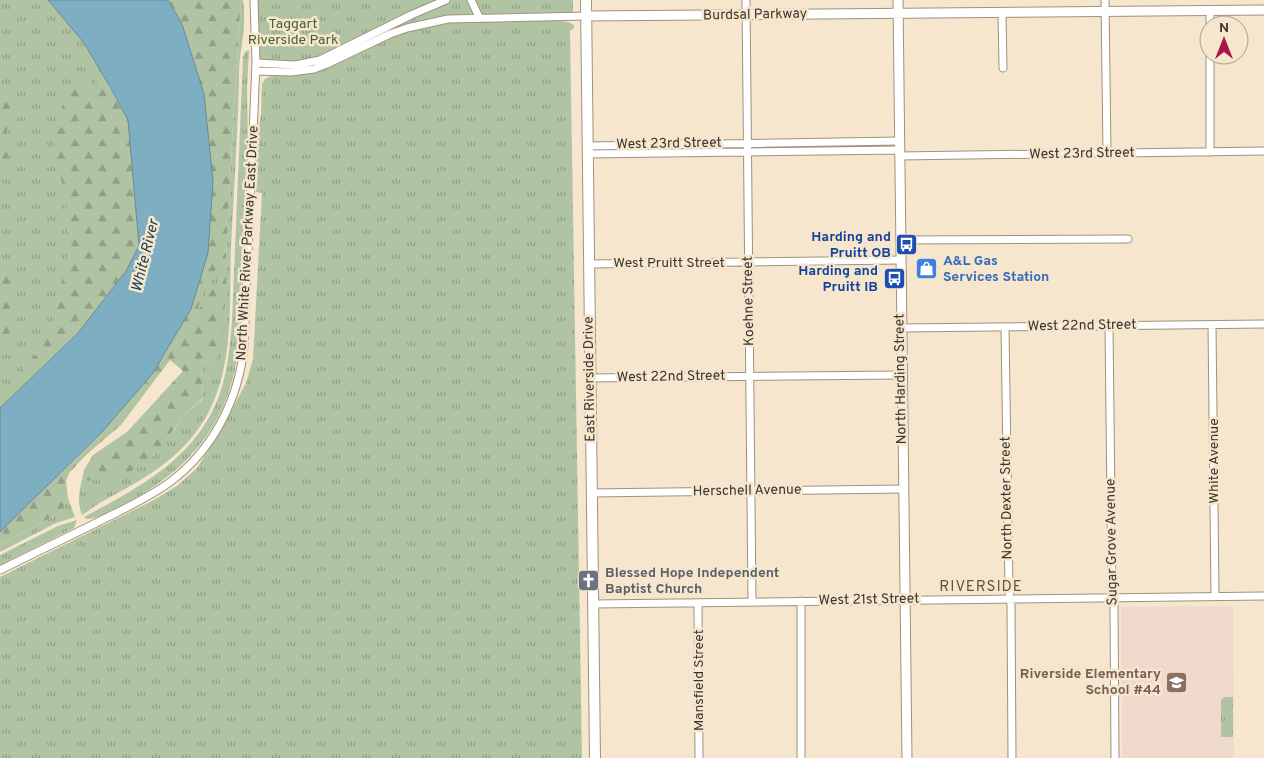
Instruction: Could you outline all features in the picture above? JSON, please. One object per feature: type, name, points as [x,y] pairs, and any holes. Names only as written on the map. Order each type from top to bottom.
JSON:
[{"type":"main road","name":"East Riverside Drive","points":[[586,0],[595,758]]},
{"type":"street","name":"North White River Parkway East Drive","points":[[0,570],[155,492],[170,482],[192,463],[209,442],[221,423],[234,395],[243,352],[256,71],[254,0]]},
{"type":"street","points":[[256,62],[295,65],[320,60],[411,15],[446,0]]},
{"type":"street","points":[[471,0],[479,18]]},
{"type":"street","name":"Koehne Street","points":[[746,0],[752,602]]},
{"type":"street","name":"North Harding Street","points":[[898,0],[907,758]]},
{"type":"street","points":[[1106,0],[1107,153]]},
{"type":"street","points":[[1210,10],[1210,15]]},
{"type":"street","name":"Burdsal Parkway","points":[[256,71],[291,72],[314,69],[390,34],[407,28],[448,19],[1264,10]]},
{"type":"street","points":[[1002,13],[1003,68]]},
{"type":"street","points":[[1210,65],[1210,152]]},
{"type":"street","name":"West 23rd Street","points":[[588,150],[747,143],[900,149],[1107,153],[1264,151]]},
{"type":"street","name":"West 23rd Street","points":[[588,150],[747,152],[900,149]]},
{"type":"street","points":[[900,240],[1128,239]]},
{"type":"street","name":"West Pruitt Street","points":[[589,264],[900,260]]},
{"type":"street","name":"West 22nd Street","points":[[901,328],[1264,324]]},
{"type":"street","name":"White Avenue","points":[[1212,325],[1215,596]]},
{"type":"street","name":"Sugar Grove Avenue","points":[[1109,326],[1115,758]]},
{"type":"street","name":"North Dexter Street","points":[[1005,327],[1009,592],[1011,599],[1012,758]]},
{"type":"street","name":"West 22nd Street","points":[[590,378],[901,375]]},
{"type":"street","name":"Herschell Avenue","points":[[591,493],[903,489]]},
{"type":"street","name":"West 21st Street","points":[[594,604],[1264,596]]},
{"type":"street","points":[[801,602],[802,758]]},
{"type":"street","name":"Mansfield Street","points":[[698,603],[699,758]]},
{"type":"shaded area","name":"Riverside Elementary School #44","points":[[1233,606],[1234,758],[1122,758],[1121,607]]},
{"type":"green space","points":[[0,0],[48,0],[84,43],[109,85],[93,289],[0,408]]},
{"type":"green space","points":[[168,0],[241,0],[226,258],[208,278],[196,314],[227,268],[222,351],[218,357],[201,363],[203,398],[186,413],[155,455],[130,472],[88,481],[82,479],[84,470],[93,455],[127,432],[183,371],[170,360],[121,425],[87,454],[69,473],[66,481],[68,498],[61,512],[0,545],[0,532],[103,431],[153,373],[191,309],[182,24]]},
{"type":"green space","points":[[241,0],[243,0],[244,7],[244,21],[239,64],[229,334],[222,377],[206,417],[196,432],[173,457],[146,477],[82,515],[79,497],[82,479],[88,481],[101,477],[171,434],[186,413],[203,399],[201,363],[218,357],[226,270],[196,316],[199,284],[226,258]]},
{"type":"green space","name":"Taggart Riverside Park","points":[[253,0],[573,0],[573,12],[452,15],[420,26],[508,21],[560,21],[574,25],[574,28],[570,31],[582,758],[0,758],[0,577],[152,501],[177,486],[197,468],[223,426],[246,383],[253,359],[262,193],[256,192],[256,148],[261,114],[262,84],[265,79],[274,74],[290,74],[373,43],[315,64],[261,63]]},
{"type":"green space","points":[[249,50],[247,88],[248,144],[239,343],[235,370],[228,395],[218,418],[205,439],[171,474],[150,489],[112,511],[102,516],[87,519],[84,517],[146,481],[165,468],[182,452],[197,435],[210,415],[220,393],[227,366],[231,330],[243,57],[245,52]]},
{"type":"green space","points":[[97,65],[128,120],[139,246],[126,271],[78,333],[0,408],[0,399],[51,334],[70,242],[66,202],[56,165],[55,125],[64,103],[69,83],[88,89],[97,83],[92,72]]},
{"type":"green space","points":[[0,80],[14,102],[6,135],[8,156],[0,180]]},
{"type":"green space","points":[[0,239],[1,254],[18,313],[15,326],[7,334],[3,346],[0,346]]},
{"type":"green space","points":[[68,498],[75,517],[56,523],[0,552],[0,545],[61,512]]},
{"type":"green space","points":[[77,520],[74,528],[0,565],[0,555],[58,526]]},
{"type":"green space","points":[[1224,697],[1233,697],[1233,737],[1221,737],[1221,700]]},
{"type":"water","name":"White River","points":[[48,0],[168,0],[182,24],[204,94],[213,181],[208,253],[191,309],[153,373],[103,431],[0,532],[0,408],[78,333],[126,271],[139,246],[128,120],[84,43]]},
{"type":"place","name":"Harding and Pruitt OB","points":[[907,245]]},
{"type":"place","name":"A&L Gas Services Station","points":[[927,269]]},
{"type":"place","name":"Harding and Pruitt IB","points":[[894,279]]},
{"type":"place","name":"Blessed Hope Independent Baptist Church","points":[[589,581]]},
{"type":"place","name":"Riverside Elementary School #44","points":[[1177,682]]},
{"type":"district","name":"RIVERSIDE","points":[[981,587]]}]
